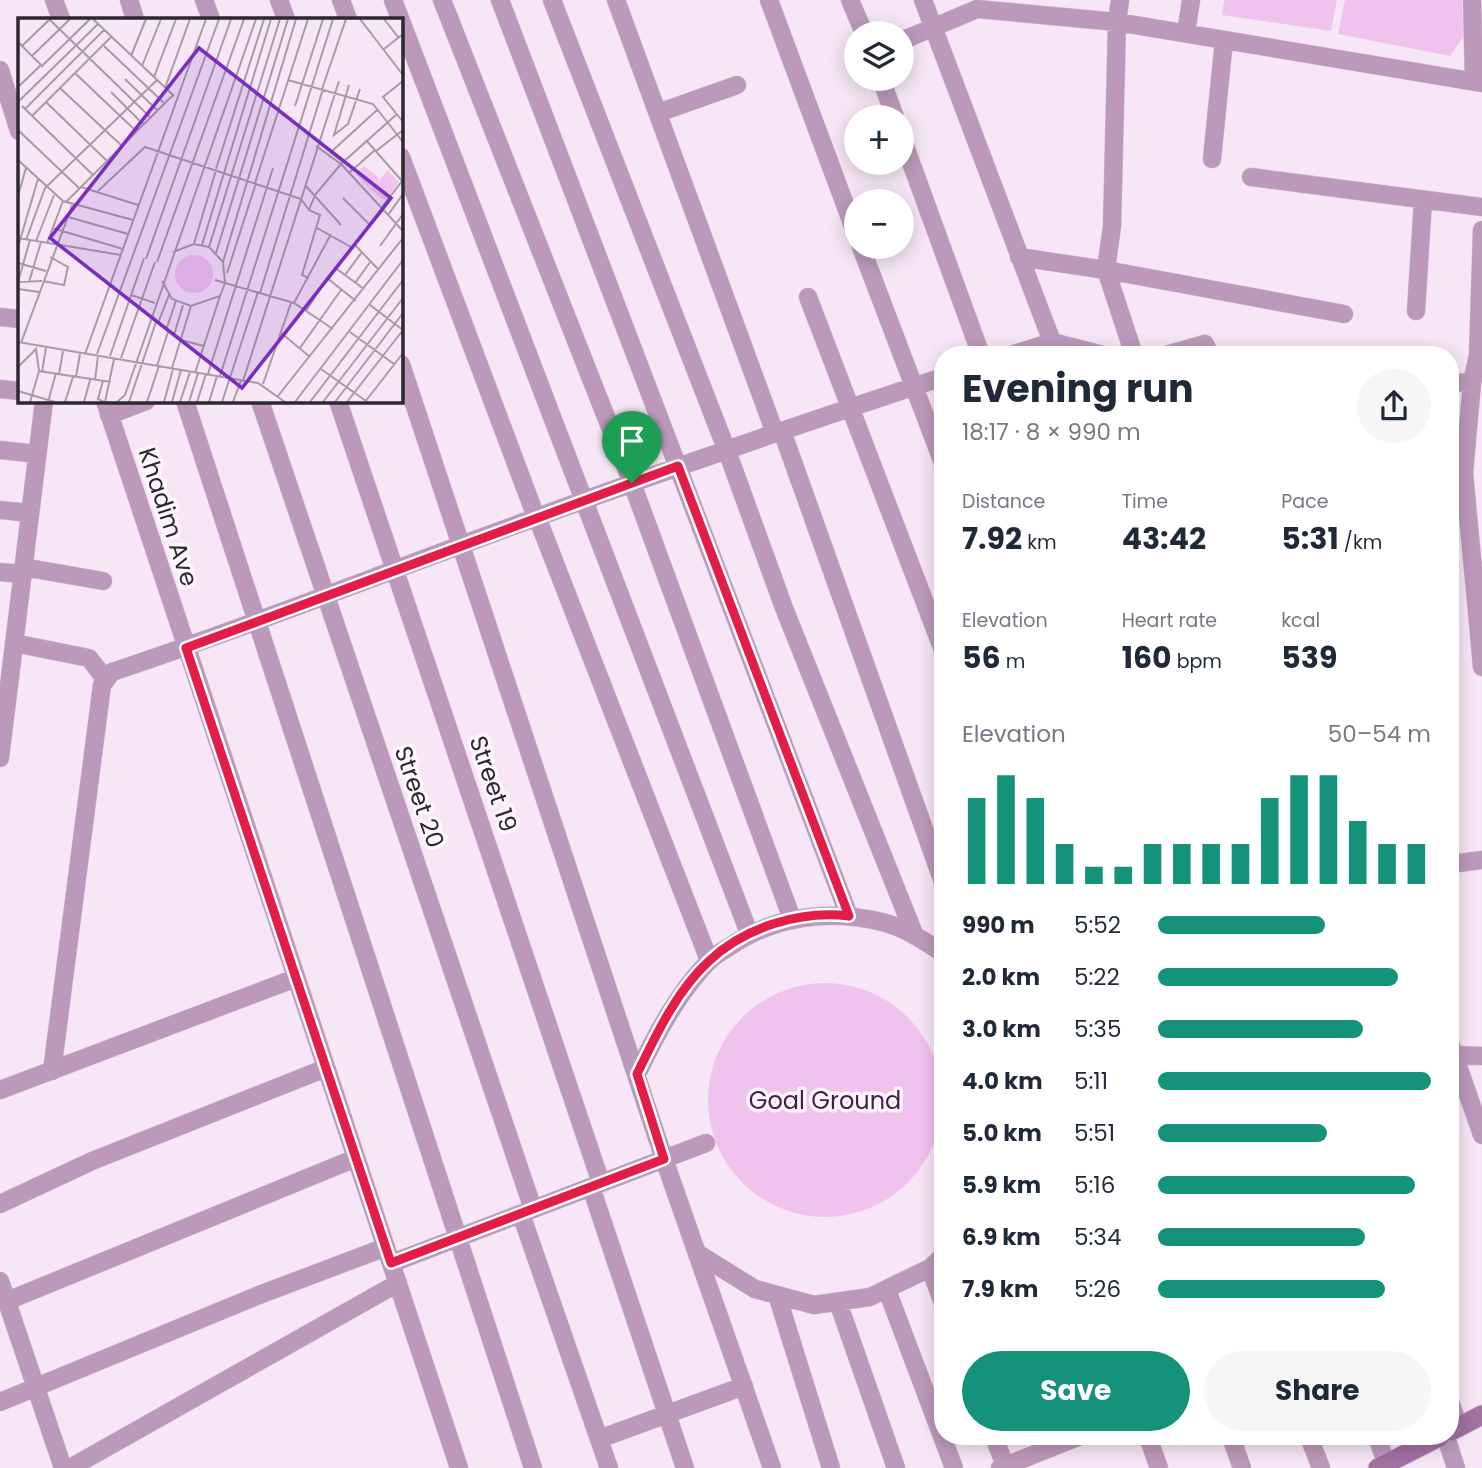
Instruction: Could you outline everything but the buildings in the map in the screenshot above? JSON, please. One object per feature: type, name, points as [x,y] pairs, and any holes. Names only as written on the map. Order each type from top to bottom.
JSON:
[{"type":"main road","points":[[1459,1428],[1482,1415]]},
{"type":"main road","points":[[1385,1466],[1424,1445]]},
{"type":"street","points":[[54,0],[61,18]]},
{"type":"street","points":[[129,0],[135,18]]},
{"type":"street","points":[[204,0],[211,18]]},
{"type":"street","points":[[279,0],[286,18]]},
{"type":"street","points":[[341,0],[348,18]]},
{"type":"street","points":[[393,0],[400,18]]},
{"type":"street","points":[[442,0],[632,483],[792,919]]},
{"type":"street","points":[[499,0],[849,916]]},
{"type":"street","points":[[552,0],[727,451],[784,608],[915,936]]},
{"type":"street","points":[[616,0],[934,857]]},
{"type":"street","points":[[768,0],[844,202]]},
{"type":"street","points":[[850,0],[859,21]]},
{"type":"street","points":[[923,0],[1054,346]]},
{"type":"street","points":[[1120,0],[1117,22],[1112,226],[1106,270],[1131,346]]},
{"type":"street","points":[[1186,33],[1191,0]]},
{"type":"street","points":[[914,36],[933,29],[976,5],[1023,7],[1478,83],[1472,0]]},
{"type":"street","points":[[402,24],[749,933]]},
{"type":"street","points":[[1212,159],[1224,40]]},
{"type":"street","points":[[0,70],[18,128]]},
{"type":"street","points":[[658,113],[737,85]]},
{"type":"street","points":[[402,160],[709,960]]},
{"type":"street","points":[[914,171],[978,346]]},
{"type":"street","points":[[1251,177],[1482,207]]},
{"type":"street","points":[[1416,311],[1423,200]]},
{"type":"street","points":[[1482,230],[1480,356],[1472,383],[1464,473],[1476,541],[1482,667]]},
{"type":"street","points":[[1019,257],[1106,270],[1344,314]]},
{"type":"street","points":[[866,259],[934,439]]},
{"type":"street","points":[[808,297],[934,627]]},
{"type":"street","points":[[0,317],[18,319]]},
{"type":"street","points":[[402,367],[664,1159],[772,1468]]},
{"type":"street","points":[[52,1070],[102,685],[112,673],[678,466],[934,380]]},
{"type":"street","points":[[1459,382],[1472,383]]},
{"type":"street","points":[[0,389],[18,391]]},
{"type":"street","points":[[0,758],[10,637],[23,570],[44,402]]},
{"type":"street","points":[[107,408],[140,402]]},
{"type":"street","points":[[185,402],[533,1468]]},
{"type":"street","name":"Street 20","points":[[260,402],[609,1468]]},
{"type":"street","name":"Street 19","points":[[338,402],[596,1185],[685,1468]]},
{"type":"street","name":"Khadim Ave","points":[[107,408],[459,1468]]},
{"type":"street","points":[[0,450],[37,454]]},
{"type":"street","points":[[0,510],[30,513]]},
{"type":"street","points":[[0,572],[23,570],[103,581]]},
{"type":"street","points":[[10,637],[89,658],[106,680]]},
{"type":"street","points":[[1459,863],[1482,860]]},
{"type":"street","points":[[637,1074],[657,1032],[684,990],[709,960],[749,933],[792,919],[834,914],[884,922],[934,948]]},
{"type":"street","points":[[0,1090],[296,978]]},
{"type":"street","points":[[1459,1052],[1482,1056]]},
{"type":"street","points":[[0,1203],[92,1161],[326,1068]]},
{"type":"street","points":[[1459,1071],[1482,1135]]},
{"type":"street","points":[[0,1402],[259,1295],[389,1255],[458,1238],[706,1143]]},
{"type":"street","points":[[7,1301],[356,1158]]},
{"type":"street","points":[[697,1253],[755,1289],[814,1305],[870,1297],[934,1264]]},
{"type":"street","points":[[0,1281],[63,1468]]},
{"type":"street","points":[[70,1468],[398,1283]]},
{"type":"street","points":[[887,1290],[934,1415]]},
{"type":"street","points":[[778,1295],[831,1468]]},
{"type":"street","points":[[838,1301],[896,1468]]},
{"type":"street","points":[[599,1439],[744,1386]]},
{"type":"street","points":[[945,1445],[954,1468]]},
{"type":"street","points":[[997,1445],[1006,1468]]},
{"type":"street","points":[[1000,1468],[1006,1468],[1059,1445]]},
{"type":"street","points":[[1151,1445],[1159,1468]]},
{"type":"street","points":[[1234,1445],[1242,1468]]},
{"type":"street","points":[[1312,1445],[1321,1468]]},
{"type":"street","points":[[1379,1445],[1385,1466]]},
{"type":"street","points":[[1453,1445],[1456,1468]]},
{"type":"green space","points":[[1224,0],[1337,0],[1331,31],[1222,15]]},
{"type":"green space","points":[[1345,0],[1462,0],[1463,37],[1450,56],[1338,34]]},
{"type":"green space","name":"Goal Ground","points":[[814,983],[836,983],[870,992],[908,1017],[933,1055],[933,1145],[908,1183],[870,1208],[836,1217],[814,1217],[780,1208],[742,1183],[717,1145],[708,1111],[708,1089],[717,1055],[742,1017],[780,992]]},
{"type":"route","points":[[678,466],[849,916],[834,914],[792,919],[749,933],[709,960],[684,990],[657,1032],[637,1074],[664,1159],[391,1263],[186,648],[632,483],[678,466]]}]
